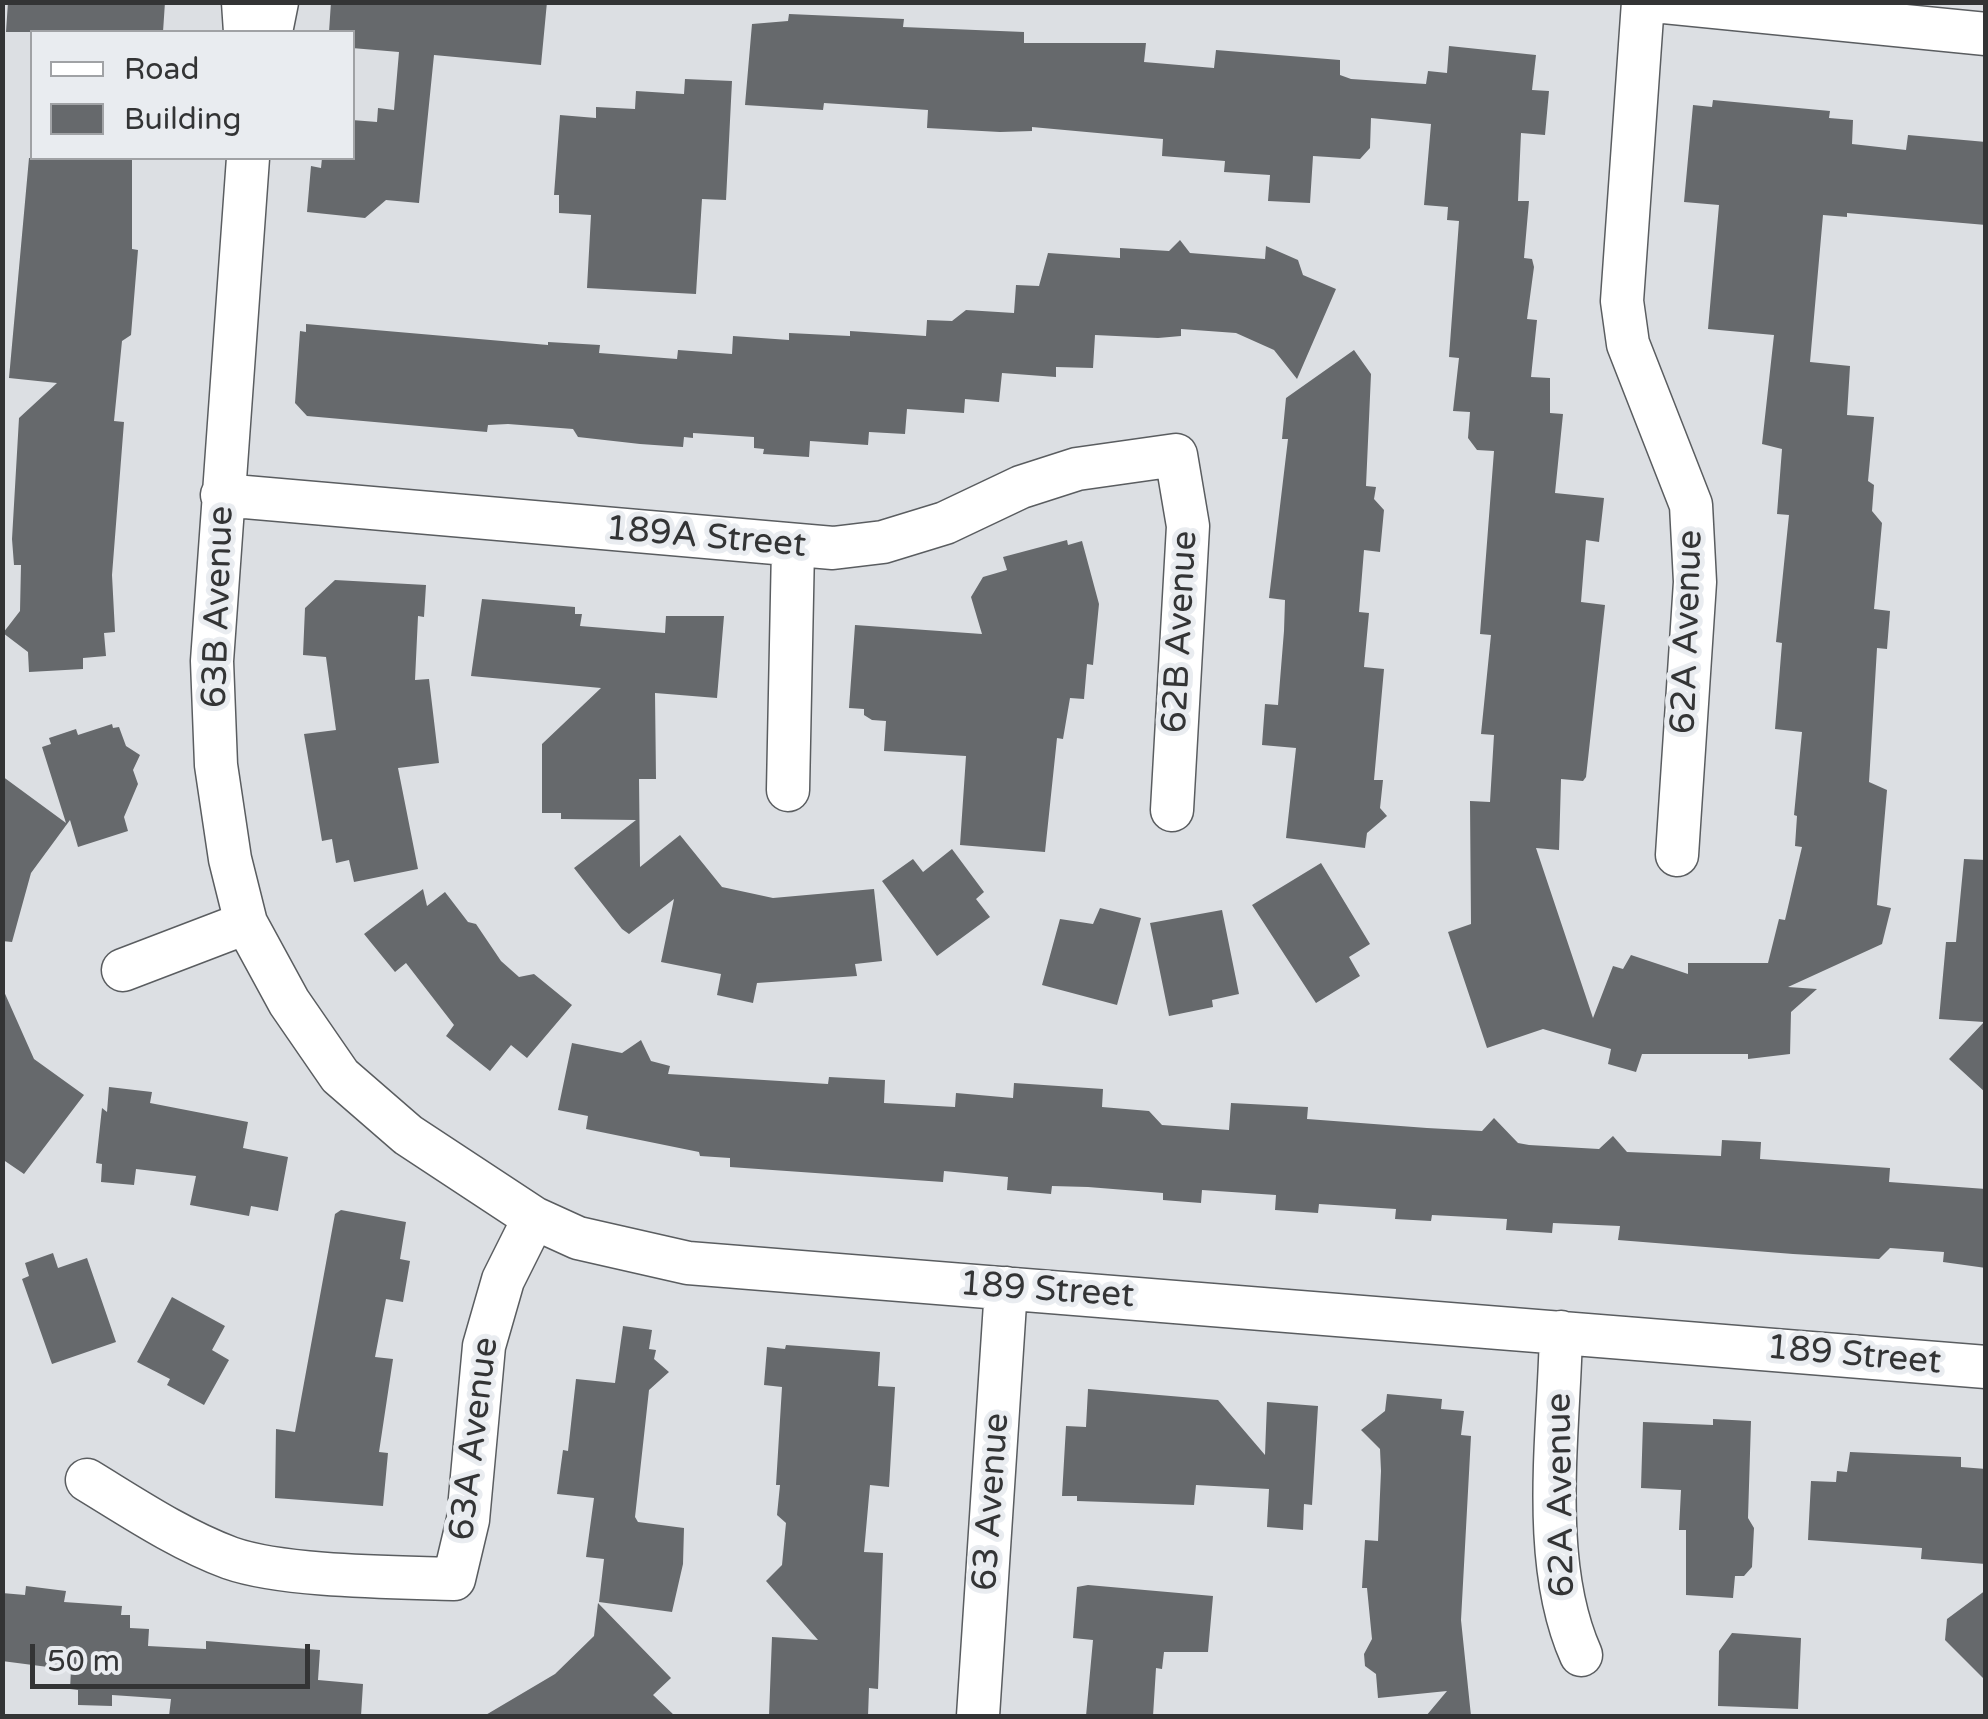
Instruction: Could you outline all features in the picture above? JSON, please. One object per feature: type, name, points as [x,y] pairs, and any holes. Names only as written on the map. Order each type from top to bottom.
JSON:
[{"type":"street","points":[[243,2],[245,30]]},
{"type":"street","points":[[271,30],[277,2]]},
{"type":"street","name":"62A Avenue","points":[[1643,2],[1622,301],[1628,344],[1691,504],[1695,582],[1676,854]]},
{"type":"street","points":[[1664,2],[1986,34]]},
{"type":"street","name":"63B Avenue","points":[[246,923],[230,860],[216,748],[212,661],[248,160]]},
{"type":"street","name":"189A Street","points":[[222,495],[793,548],[883,542],[945,523],[1021,487],[1077,468],[1176,455]]},
{"type":"street","name":"62B Avenue","points":[[1172,810],[1188,526],[1176,455]]},
{"type":"street","points":[[788,790],[793,548]]},
{"type":"street","points":[[122,970],[246,923]]},
{"type":"street","name":"189 Street","points":[[246,923],[289,1002],[340,1076],[408,1135],[534,1218],[578,1238],[688,1263],[1986,1367]]},
{"type":"street","name":"63A Avenue","points":[[87,1480],[164,1526],[235,1560],[454,1579],[468,1520],[484,1346],[503,1280],[534,1218]]},
{"type":"street","name":"63 Avenue","points":[[978,1716],[1006,1288]]},
{"type":"street","name":"62A Avenue","points":[[1561,1332],[1556,1558],[1565,1620],[1581,1654]]},
{"type":"building","points":[[8,2],[165,2],[163,30],[6,32]]},
{"type":"building","points":[[331,2],[547,2],[541,65],[434,55],[419,203],[386,200],[365,218],[307,212],[311,166],[321,168],[322,160],[355,160],[355,120],[377,122],[378,108],[394,110],[399,52],[355,48],[355,30],[329,30]]},
{"type":"building","points":[[789,14],[904,19],[903,27],[1024,32],[1024,43],[1146,43],[1144,62],[1214,68],[1216,50],[1340,60],[1340,75],[1351,79],[1426,84],[1428,71],[1447,73],[1449,46],[1536,55],[1532,90],[1549,91],[1545,135],[1521,133],[1518,201],[1529,201],[1524,258],[1532,259],[1534,267],[1527,319],[1537,320],[1531,377],[1550,378],[1550,413],[1563,414],[1555,493],[1604,498],[1599,542],[1586,540],[1581,602],[1605,605],[1586,777],[1583,781],[1561,779],[1559,850],[1536,848],[1593,1018],[1613,966],[1623,969],[1631,955],[1688,974],[1688,963],[1768,963],[1779,919],[1785,920],[1802,847],[1795,846],[1794,815],[1802,732],[1775,729],[1782,643],[1776,642],[1789,515],[1777,514],[1782,449],[1762,444],[1774,335],[1708,329],[1719,205],[1684,202],[1693,105],[1712,107],[1713,100],[1830,111],[1829,118],[1853,120],[1852,144],[1906,150],[1908,135],[1986,142],[1986,225],[1847,213],[1847,217],[1823,215],[1810,362],[1850,366],[1847,415],[1874,417],[1868,481],[1874,485],[1872,511],[1882,523],[1874,609],[1890,611],[1887,649],[1877,648],[1869,782],[1887,790],[1877,905],[1891,908],[1882,944],[1788,987],[1817,989],[1791,1012],[1790,1054],[1748,1059],[1748,1054],[1642,1054],[1636,1072],[1608,1064],[1611,1049],[1543,1029],[1487,1048],[1448,932],[1471,924],[1470,801],[1490,802],[1494,735],[1481,734],[1491,635],[1480,634],[1494,451],[1477,450],[1468,438],[1470,412],[1453,411],[1459,358],[1449,357],[1459,221],[1447,220],[1448,207],[1424,205],[1431,124],[1371,118],[1370,148],[1360,159],[1313,156],[1310,203],[1268,201],[1270,175],[1224,172],[1225,161],[1162,156],[1163,139],[1032,127],[1032,131],[1000,132],[927,128],[928,110],[824,103],[823,110],[745,105],[752,24],[788,21]]},
{"type":"building","points":[[685,79],[732,81],[726,200],[702,199],[696,294],[587,288],[591,215],[559,213],[559,195],[554,195],[560,115],[596,118],[596,107],[635,109],[636,91],[684,94]]},
{"type":"building","points":[[29,158],[132,160],[132,249],[138,250],[131,335],[122,341],[114,421],[124,422],[112,575],[115,632],[104,633],[106,656],[83,658],[83,669],[29,672],[28,652],[3,633],[20,611],[21,565],[14,565],[12,539],[19,418],[57,383],[9,378]]},
{"type":"building","points":[[1180,240],[1190,253],[1265,259],[1266,246],[1298,260],[1303,275],[1336,289],[1297,379],[1274,350],[1236,333],[1181,329],[1181,336],[1158,338],[1095,335],[1093,368],[1056,367],[1056,377],[1002,373],[999,402],[965,399],[964,413],[907,409],[905,434],[869,432],[868,445],[810,441],[809,457],[763,454],[764,449],[754,448],[754,437],[693,433],[693,438],[684,437],[683,447],[640,444],[578,437],[573,429],[508,424],[488,425],[487,432],[307,416],[295,403],[300,331],[306,332],[306,324],[548,345],[600,345],[599,353],[677,359],[678,350],[732,354],[733,336],[789,340],[789,333],[850,336],[850,331],[926,336],[927,320],[952,321],[966,310],[1014,313],[1016,285],[1039,286],[1048,253],[1120,258],[1120,248],[1169,251]]},
{"type":"building","points":[[1354,350],[1371,374],[1366,486],[1376,487],[1374,499],[1384,510],[1380,552],[1364,550],[1359,612],[1369,613],[1364,667],[1384,669],[1374,780],[1383,780],[1380,808],[1387,816],[1367,833],[1365,848],[1286,838],[1296,748],[1262,745],[1265,704],[1278,705],[1284,631],[1285,600],[1269,598],[1288,439],[1282,439],[1286,398]]},
{"type":"building","points":[[1067,540],[1068,545],[1082,541],[1099,604],[1093,665],[1087,664],[1084,699],[1070,698],[1063,739],[1057,738],[1045,852],[960,845],[966,756],[884,751],[886,721],[872,720],[864,715],[864,709],[849,708],[855,625],[982,634],[971,597],[983,577],[1007,570],[1003,557]]},
{"type":"building","points":[[335,580],[426,585],[424,617],[418,616],[415,680],[429,679],[439,763],[398,768],[418,869],[354,882],[349,860],[336,863],[332,839],[322,841],[304,734],[336,730],[326,657],[303,655],[305,608]]},
{"type":"building","points":[[482,599],[575,607],[575,614],[582,614],[580,626],[665,633],[666,616],[724,616],[717,698],[655,693],[656,779],[639,779],[640,867],[680,835],[722,887],[773,898],[874,889],[882,961],[855,964],[857,976],[757,983],[753,1003],[717,995],[721,974],[661,962],[674,899],[629,934],[622,929],[574,868],[636,820],[561,819],[561,813],[542,813],[542,744],[601,688],[471,676]]},
{"type":"building","points":[[112,724],[113,728],[119,727],[126,746],[140,755],[133,770],[138,784],[124,817],[128,831],[78,847],[70,820],[31,873],[12,942],[2,941],[2,776],[66,823],[42,747],[51,744],[49,738],[76,729],[78,735]]},
{"type":"building","points":[[952,849],[984,892],[976,899],[990,917],[937,956],[882,881],[913,859],[923,872]]},
{"type":"building","points":[[1964,859],[1986,860],[1986,1093],[1949,1059],[1984,1022],[1939,1019],[1946,942],[1956,942]]},
{"type":"building","points":[[1321,863],[1370,944],[1349,957],[1360,976],[1316,1003],[1252,905]]},
{"type":"building","points":[[423,889],[427,906],[445,892],[468,922],[476,924],[501,961],[519,977],[534,974],[572,1005],[527,1058],[511,1045],[490,1071],[446,1036],[454,1025],[406,963],[395,972],[364,934]]},
{"type":"building","points":[[1100,908],[1141,918],[1117,1005],[1042,985],[1060,919],[1093,924]]},
{"type":"building","points":[[1222,910],[1239,994],[1212,1000],[1213,1007],[1169,1016],[1150,923]]},
{"type":"building","points":[[2,987],[34,1059],[84,1095],[24,1174],[2,1159]]},
{"type":"building","points":[[641,1040],[651,1061],[670,1066],[668,1074],[828,1084],[829,1077],[885,1080],[884,1103],[955,1107],[956,1093],[1013,1098],[1014,1083],[1103,1089],[1102,1107],[1149,1111],[1162,1125],[1229,1130],[1231,1103],[1308,1107],[1307,1119],[1427,1128],[1482,1131],[1494,1118],[1518,1143],[1529,1145],[1599,1149],[1613,1136],[1627,1152],[1721,1156],[1722,1140],[1761,1142],[1760,1159],[1890,1168],[1889,1182],[1986,1189],[1986,1268],[1943,1262],[1944,1252],[1890,1248],[1879,1259],[1793,1254],[1618,1240],[1620,1226],[1553,1223],[1552,1233],[1506,1230],[1507,1219],[1432,1215],[1431,1221],[1395,1219],[1396,1209],[1319,1204],[1318,1213],[1275,1210],[1276,1195],[1202,1190],[1201,1203],[1163,1200],[1163,1193],[1088,1187],[1052,1186],[1051,1194],[1007,1190],[1008,1177],[944,1171],[943,1182],[730,1167],[730,1158],[700,1156],[699,1152],[586,1129],[588,1116],[558,1110],[572,1043],[622,1053]]},
{"type":"building","points":[[109,1087],[152,1092],[150,1103],[248,1122],[243,1148],[288,1157],[278,1211],[251,1206],[249,1216],[190,1205],[196,1176],[136,1169],[134,1185],[101,1182],[102,1164],[96,1163],[102,1108],[107,1112]]},
{"type":"building","points":[[341,1210],[406,1222],[400,1259],[410,1261],[403,1302],[386,1299],[375,1357],[393,1359],[379,1452],[388,1453],[383,1506],[275,1498],[276,1429],[295,1432],[335,1214]]},
{"type":"building","points":[[53,1253],[58,1268],[87,1258],[116,1342],[52,1364],[22,1279],[29,1276],[25,1263]]},
{"type":"building","points":[[172,1297],[225,1326],[212,1350],[229,1360],[204,1405],[167,1385],[170,1379],[137,1362]]},
{"type":"building","points":[[623,1326],[652,1330],[649,1349],[656,1350],[654,1359],[669,1372],[649,1390],[635,1517],[638,1522],[684,1528],[683,1564],[672,1612],[599,1602],[604,1559],[586,1557],[594,1498],[557,1494],[563,1450],[568,1451],[576,1379],[615,1383]]},
{"type":"building","points":[[786,1345],[880,1352],[878,1386],[895,1387],[889,1487],[870,1485],[864,1552],[883,1553],[878,1689],[869,1688],[868,1716],[769,1716],[772,1637],[818,1640],[766,1581],[782,1565],[786,1523],[777,1515],[780,1485],[776,1485],[782,1387],[764,1385],[767,1347],[785,1349]]},
{"type":"building","points":[[1088,1389],[1218,1400],[1265,1455],[1267,1402],[1318,1406],[1312,1505],[1304,1504],[1303,1530],[1267,1527],[1269,1489],[1196,1485],[1194,1505],[1077,1501],[1077,1496],[1062,1496],[1066,1426],[1086,1427]]},
{"type":"building","points":[[1387,1394],[1442,1399],[1441,1409],[1464,1411],[1461,1435],[1471,1436],[1461,1620],[1471,1716],[1426,1716],[1447,1691],[1378,1698],[1376,1674],[1365,1666],[1364,1654],[1372,1639],[1367,1588],[1362,1588],[1365,1540],[1378,1541],[1381,1471],[1380,1449],[1361,1430],[1385,1411]]},
{"type":"building","points":[[1713,1419],[1751,1421],[1748,1518],[1754,1528],[1752,1567],[1744,1576],[1735,1576],[1733,1598],[1686,1595],[1686,1530],[1679,1530],[1681,1490],[1641,1488],[1643,1422],[1713,1425]]},
{"type":"building","points":[[1850,1452],[1961,1457],[1961,1467],[1986,1469],[1986,1564],[1921,1559],[1922,1548],[1808,1540],[1811,1481],[1836,1482],[1837,1471],[1847,1472]]},
{"type":"building","points":[[26,1586],[66,1591],[64,1602],[122,1606],[121,1615],[130,1615],[130,1628],[149,1629],[148,1646],[206,1649],[206,1641],[320,1650],[318,1680],[363,1684],[361,1716],[169,1716],[171,1699],[112,1695],[112,1706],[78,1705],[78,1690],[70,1689],[71,1670],[2,1661],[2,1593],[25,1595]]},
{"type":"building","points":[[1077,1587],[1213,1596],[1208,1652],[1164,1652],[1162,1669],[1156,1668],[1153,1716],[1086,1716],[1093,1640],[1073,1638]]},
{"type":"building","points":[[1986,1590],[1986,1681],[1945,1640],[1947,1619]]},
{"type":"building","points":[[598,1603],[671,1678],[653,1695],[675,1716],[484,1716],[555,1674],[594,1636]]},
{"type":"building","points":[[1732,1633],[1801,1638],[1798,1709],[1718,1706],[1719,1651]]}]
